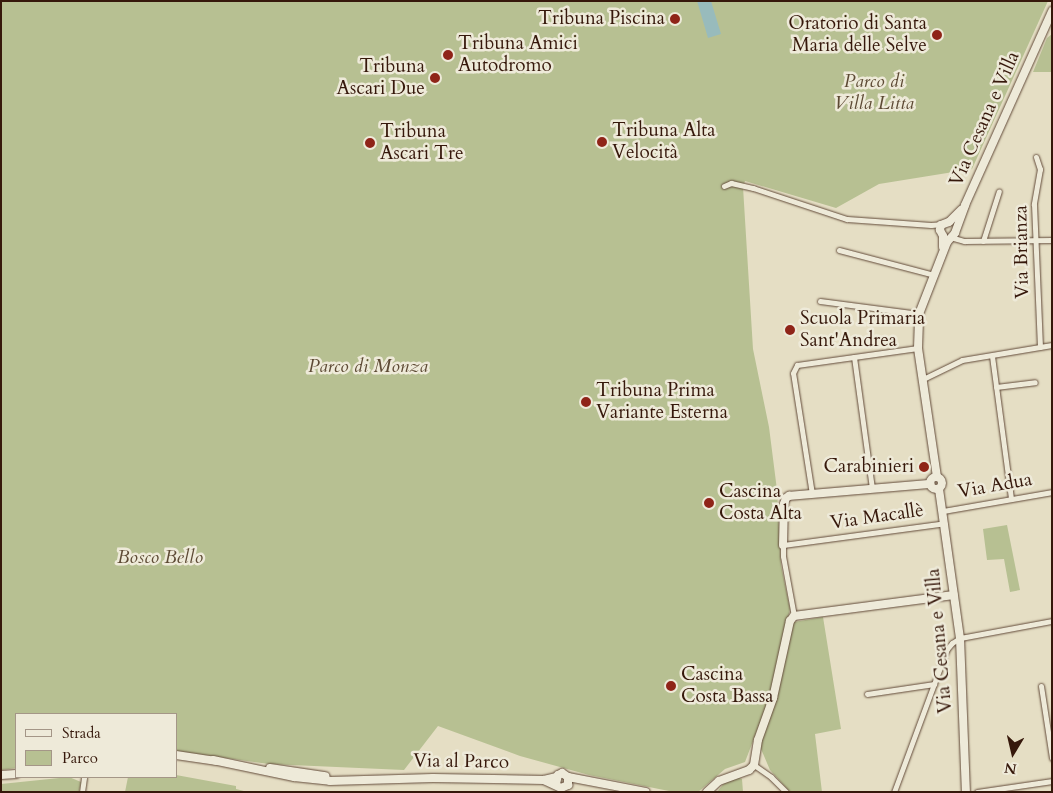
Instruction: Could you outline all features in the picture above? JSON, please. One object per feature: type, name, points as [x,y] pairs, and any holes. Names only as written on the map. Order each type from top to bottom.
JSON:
[{"type":"street","name":"Via Cesana e Villa","points":[[937,477],[918,348],[919,314],[943,253],[948,230],[965,205],[1035,48],[1048,28],[1051,16]]},
{"type":"street","name":"Via Brianza","points":[[1036,157],[1040,169],[1034,204],[1040,347]]},
{"type":"street","points":[[724,186],[730,183],[753,188],[847,219],[930,225],[948,230],[964,241],[1052,240]]},
{"type":"street","points":[[983,241],[999,191]]},
{"type":"street","points":[[839,250],[934,275]]},
{"type":"street","points":[[820,301],[919,314]]},
{"type":"street","points":[[923,379],[953,363],[1052,345]]},
{"type":"street","points":[[812,494],[793,373],[797,365],[918,348]]},
{"type":"street","points":[[992,356],[1011,498]]},
{"type":"street","points":[[854,357],[872,489]]},
{"type":"street","points":[[996,387],[1035,382]]},
{"type":"street","points":[[937,477],[943,482],[938,489],[934,489],[930,484],[932,478],[937,477]]},
{"type":"street","points":[[794,616],[783,556],[786,498],[930,484]]},
{"type":"street","name":"Via Cesana e Villa","points":[[938,489],[945,523],[960,638],[966,792]]},
{"type":"street","name":"Via Adua","points":[[943,511],[1052,492]]},
{"type":"street","name":"Via Macallè","points":[[783,545],[945,523]]},
{"type":"street","points":[[708,792],[719,780],[749,770],[755,762],[758,740],[773,698],[790,621],[794,616],[954,595]]},
{"type":"street","points":[[894,792],[947,649],[960,638],[1052,621]]},
{"type":"street","points":[[867,694],[934,684]]},
{"type":"street","points":[[1041,686],[1052,758]]},
{"type":"street","name":"Via al Parco","points":[[178,756],[213,760],[316,780],[377,778],[544,780],[562,785],[589,782],[646,792]]},
{"type":"street","points":[[755,762],[786,792]]},
{"type":"street","points":[[1,775],[15,774]]},
{"type":"street","points":[[82,792],[84,778]]},
{"type":"street","points":[[977,792],[1052,781]]},
{"type":"green space","name":"Parco di Monza","points":[[1,1],[1048,1],[972,169],[879,184],[836,208],[745,181],[743,187],[753,349],[769,427],[777,490],[781,565],[790,609],[771,694],[745,762],[725,769],[698,792],[674,792],[589,775],[520,756],[438,726],[404,770],[269,764],[178,751],[178,713],[15,713],[15,768],[1,770]]},
{"type":"green space","points":[[1052,34],[1052,72],[1033,72],[1047,38]]},
{"type":"green space","points":[[1007,525],[1020,590],[1010,592],[1004,559],[987,560],[983,529]]},
{"type":"green space","points":[[823,617],[841,729],[815,734],[822,792],[790,792],[770,770],[760,742],[792,625],[794,622]]},
{"type":"green space","points":[[178,775],[236,786],[236,789],[248,792],[125,792],[128,778],[178,778]]},
{"type":"green space","points":[[737,777],[742,779],[743,792],[717,792],[725,782]]},
{"type":"green space","points":[[59,778],[71,778],[81,782],[79,792],[1,792],[1,784]]},
{"type":"water","points":[[697,1],[711,1],[721,34],[708,38]]},
{"type":"place","name":"Tribuna Piscina","points":[[675,19]]},
{"type":"place","name":"Oratorio di Santa Maria delle Selve","points":[[937,35]]},
{"type":"place","name":"Tribuna Amici Autodromo","points":[[448,55]]},
{"type":"place","name":"Tribuna Ascari Due","points":[[435,78]]},
{"type":"place","name":"Tribuna Alta Velocità","points":[[602,142]]},
{"type":"place","name":"Tribuna Ascari Tre","points":[[370,143]]},
{"type":"place","name":"Scuola Primaria Sant'Andrea","points":[[790,330]]},
{"type":"place","name":"Tribuna Prima Variante Esterna","points":[[586,402]]},
{"type":"place","name":"Carabinieri","points":[[924,467]]},
{"type":"place","name":"Cascina Costa Alta","points":[[709,503]]},
{"type":"place","name":"Cascina Costa Bassa","points":[[671,686]]},
{"type":"park label","name":"Parco di Villa Litta","points":[[874,93]]},
{"type":"park label","name":"Bosco Bello","points":[[160,558]]}]
